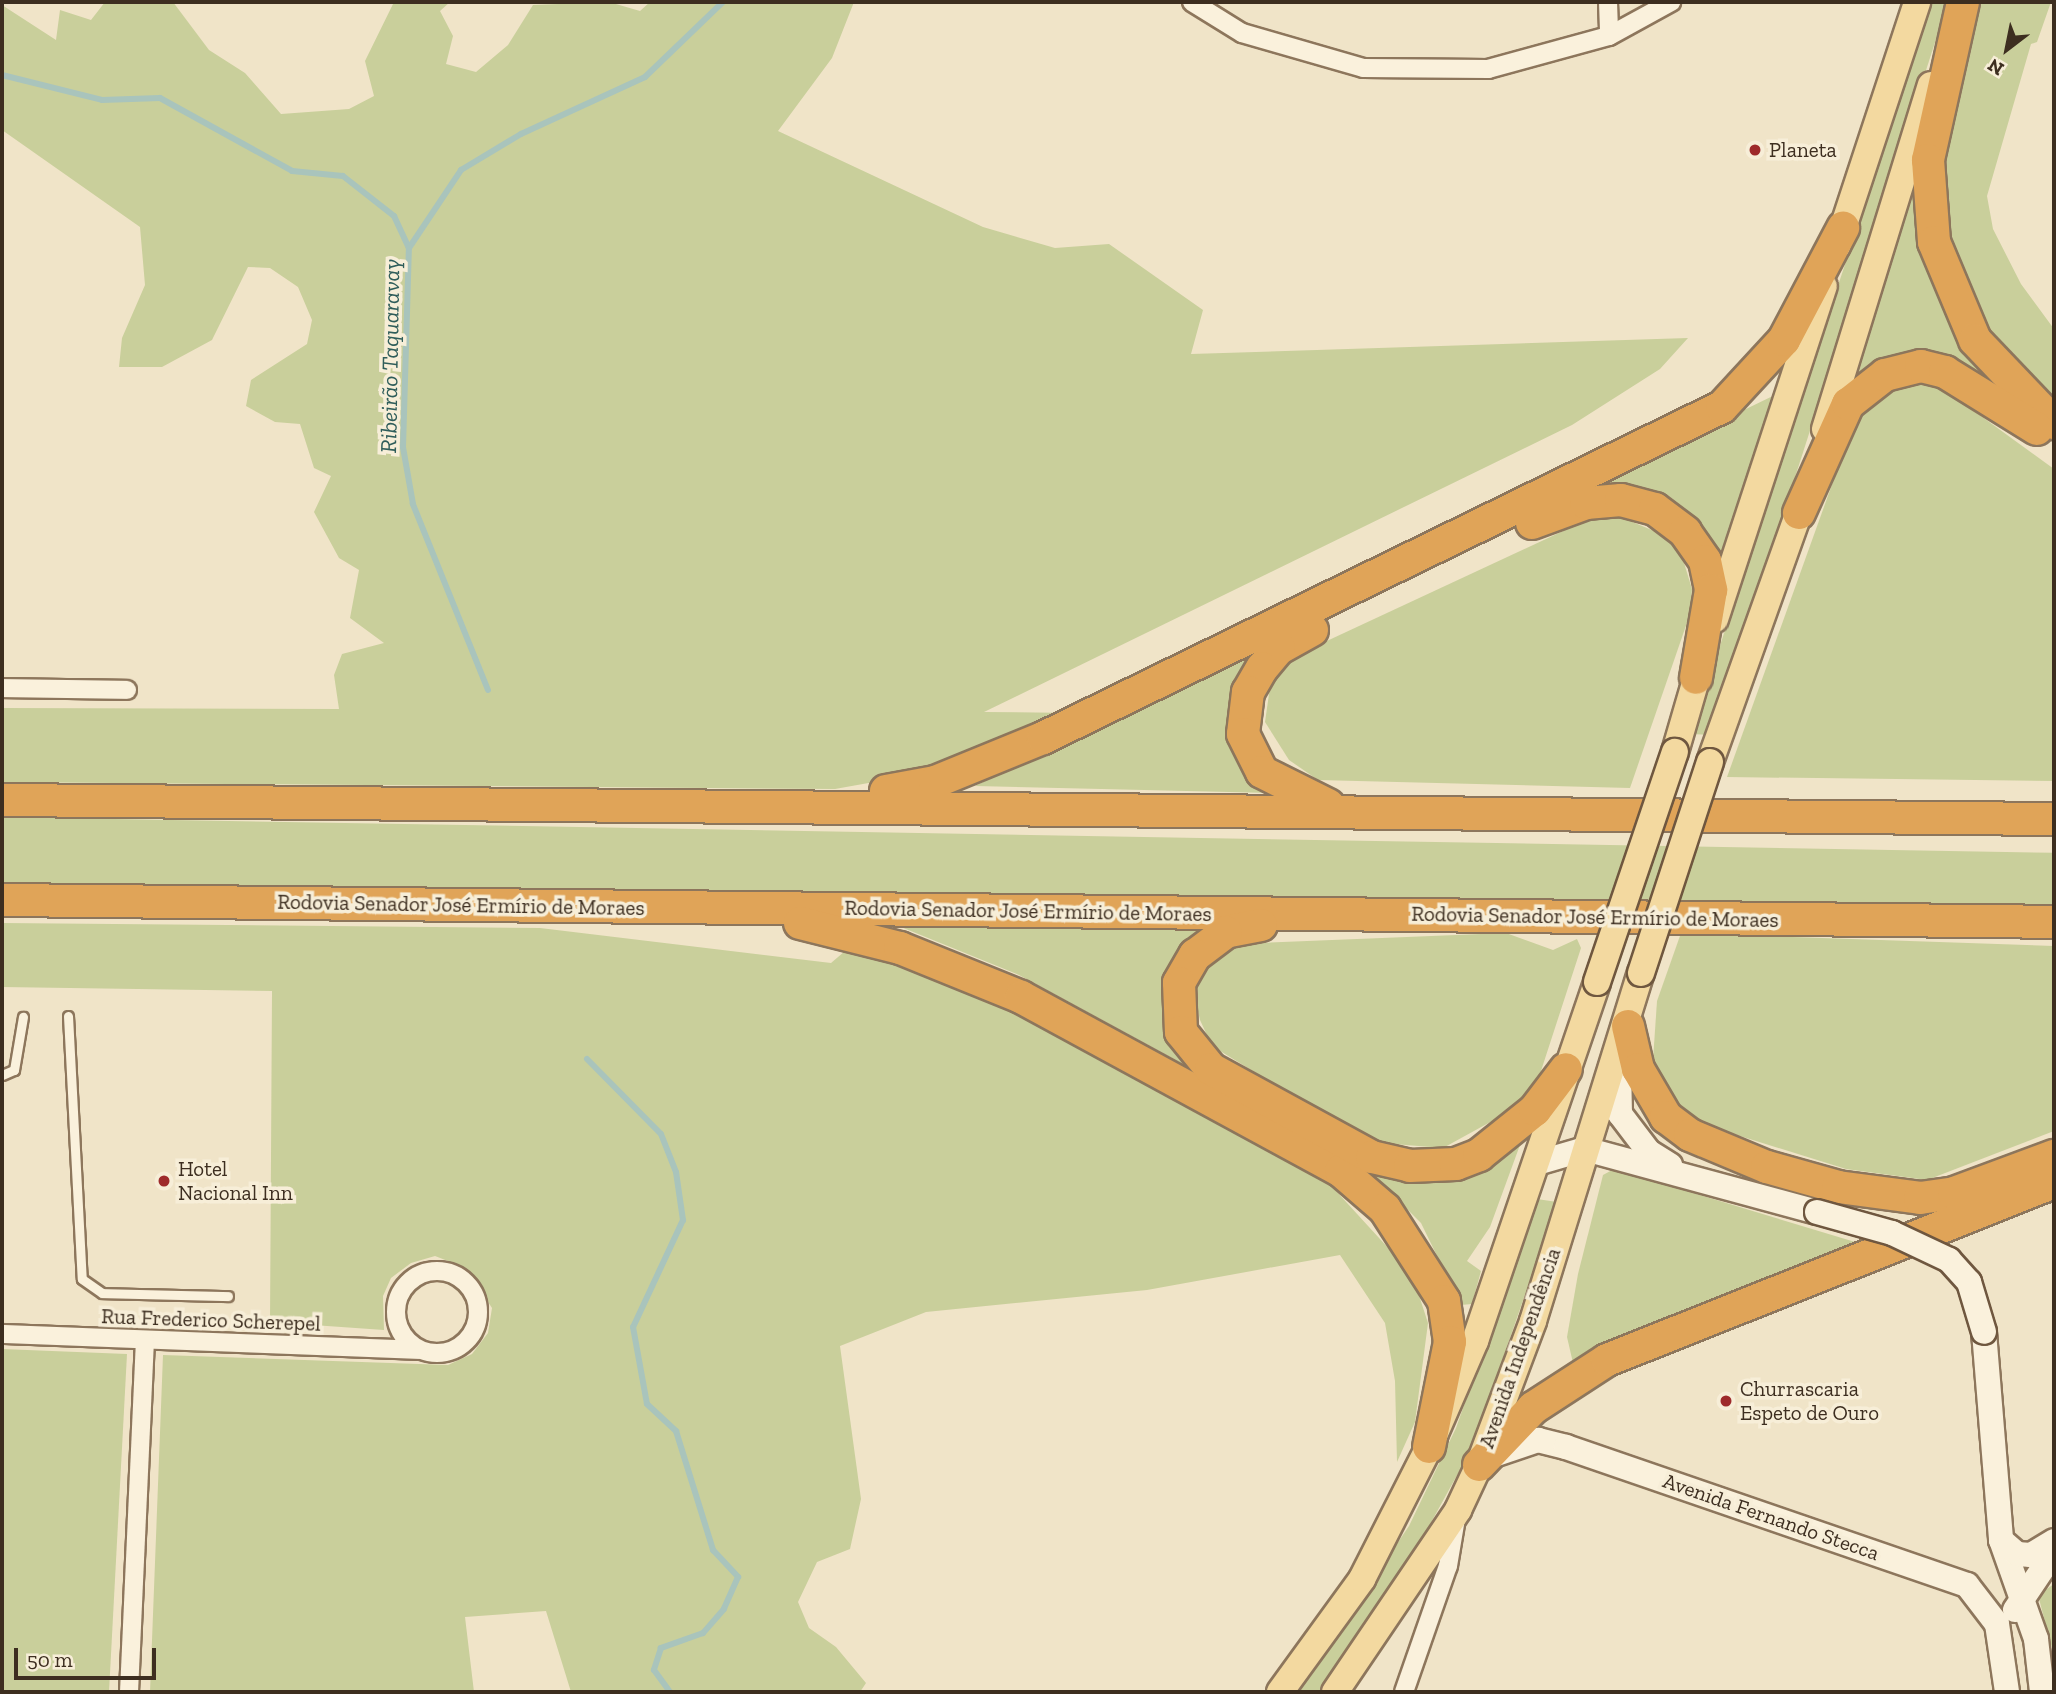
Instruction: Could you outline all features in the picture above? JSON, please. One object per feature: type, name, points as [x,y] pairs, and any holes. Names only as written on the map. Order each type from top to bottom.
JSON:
[{"type":"highway","points":[[1962,2],[1928,160],[1934,242],[1975,340],[2054,423]]},
{"type":"highway","points":[[815,804],[935,782],[1044,738],[1722,407],[1784,340],[1843,228]]},
{"type":"highway","points":[[1799,513],[1848,404],[1885,375],[1905,369],[1933,369],[1967,382],[2054,442]]},
{"type":"highway","points":[[1346,812],[1293,792],[1262,772],[1247,751],[1243,713],[1262,668],[1299,636],[1554,512],[1621,500],[1655,509],[1685,532],[1705,561],[1711,590],[1696,678]]},
{"type":"highway","points":[[2,800],[815,804],[2054,819]]},
{"type":"highway","name":"Rodovia Senador José Ermírio de Moraes","points":[[2,900],[2054,922]]},
{"type":"highway","points":[[733,908],[833,930],[951,966],[1341,1171],[1385,1209],[1444,1301],[1450,1342],[1429,1447]]},
{"type":"highway","points":[[1307,914],[1226,932],[1195,955],[1179,983],[1175,1014],[1186,1042],[1212,1069],[1347,1145],[1410,1166],[1456,1164],[1479,1155],[1535,1110],[1566,1069]]},
{"type":"highway","points":[[1628,1026],[1638,1069],[1666,1117],[1690,1135],[1768,1167],[1838,1187],[1920,1198],[1954,1193],[2054,1156]]},
{"type":"highway","points":[[1479,1465],[1533,1408],[1607,1360],[2054,1182]]},
{"type":"main road","points":[[1280,1692],[1362,1579],[1429,1447],[1475,1341],[1675,752],[1696,678],[1917,2]]},
{"type":"main road","name":"Avenida Independência","points":[[1335,1692],[1458,1510],[1479,1465],[1533,1321],[1639,977],[1710,762],[1799,513],[1962,2]]},
{"type":"main road","points":[[1639,977],[1615,1080],[1620,1114],[1649,1152],[1689,1176]]},
{"type":"main road","points":[[1536,1163],[1584,1149],[1892,1233],[1949,1260],[1969,1282],[1984,1332],[2001,1540],[2017,1554],[2045,1563]]},
{"type":"main road","name":"Avenida Fernando Stecca","points":[[1479,1465],[1512,1445],[1538,1440],[1938,1574],[1985,1602],[1997,1624],[2007,1684]]},
{"type":"main road","points":[[2001,1540],[2045,1563]]},
{"type":"main road","points":[[2042,1692],[2036,1639],[2045,1563]]},
{"type":"main road","name":"Avenida Fernando Stecca","points":[[2007,1684],[2011,1622],[2045,1563]]},
{"type":"street","points":[[1192,2],[1242,33],[1363,68],[1488,69],[1609,36],[1671,2]]},
{"type":"street","points":[[1608,2],[1609,36]]},
{"type":"street","points":[[2,688],[127,690]]},
{"type":"street","name":"Rua Frederico Scherepel","points":[[2,1334],[446,1353],[469,1339],[477,1300],[461,1279],[422,1274],[401,1291],[400,1331],[419,1350]]},
{"type":"street","points":[[129,1692],[145,1341]]},
{"type":"street","points":[[1404,1692],[1448,1566],[1458,1510]]},
{"type":"lane","points":[[68,1016],[82,1279],[102,1293],[228,1296]]},
{"type":"lane","points":[[2,1075],[14,1070],[23,1017]]},
{"type":"green space","points":[[105,2],[173,2],[209,50],[245,73],[281,114],[349,109],[374,96],[365,61],[394,2],[450,2],[440,11],[453,36],[446,64],[476,72],[508,45],[533,5],[609,2],[640,11],[650,2],[854,2],[832,58],[778,131],[983,227],[1055,248],[1109,244],[1203,310],[1191,354],[1688,338],[1660,369],[1572,425],[984,712],[1076,713],[913,775],[835,789],[2,782],[2,708],[339,709],[334,675],[342,654],[384,643],[350,618],[359,570],[339,558],[314,512],[331,476],[314,468],[300,424],[275,422],[246,406],[251,380],[307,344],[312,320],[298,287],[270,268],[248,267],[212,340],[162,367],[119,367],[122,338],[145,285],[140,227],[2,130],[2,5],[56,40],[60,10],[91,20]]},
{"type":"green space","points":[[1931,2],[1948,2],[1712,735],[1691,734]]},
{"type":"green space","points":[[1977,2],[2051,2],[2037,42],[2031,44],[1987,196],[1993,229],[2021,284],[2054,329],[2054,402],[1987,338],[1943,225],[1940,151]]},
{"type":"green space","points":[[1915,179],[2006,390],[1954,368],[1852,393]]},
{"type":"green space","points":[[1911,382],[1931,382],[2054,469],[2054,781],[1727,777],[1853,426],[1870,397]]},
{"type":"green space","points":[[1781,392],[1724,583],[1690,522],[1548,505]]},
{"type":"green space","points":[[1606,511],[1659,533],[1681,553],[1692,589],[1690,614],[1630,788],[1318,780],[1289,760],[1265,722],[1271,680],[1286,660]]},
{"type":"green space","points":[[1288,631],[1243,683],[1275,793],[975,786]]},
{"type":"green space","points":[[2,817],[2054,853],[2053,920],[2,884]]},
{"type":"green space","points":[[2,923],[540,928],[831,963],[851,946],[1013,1007],[1326,1180],[1412,1274],[1428,1323],[1415,1422],[1397,1462],[1395,1381],[1385,1323],[1340,1255],[1147,1290],[926,1312],[840,1346],[861,1499],[850,1549],[817,1562],[798,1602],[809,1628],[836,1647],[866,1683],[860,1692],[571,1692],[546,1611],[465,1617],[474,1692],[150,1692],[163,1355],[448,1365],[472,1354],[488,1333],[492,1308],[466,1268],[435,1256],[411,1263],[391,1278],[383,1296],[384,1330],[270,1322],[272,991],[2,987]]},
{"type":"green space","points":[[896,925],[1208,928],[1180,953],[1171,979],[1218,1083],[1019,975]]},
{"type":"green space","points":[[1506,933],[1553,950],[1577,939],[1581,948],[1540,1074],[1514,1109],[1443,1148],[1369,1142],[1212,1046],[1200,1020],[1194,993],[1203,973],[1235,944]]},
{"type":"green space","points":[[1681,933],[2054,946],[2054,1131],[1927,1180],[1846,1169],[1689,1120],[1664,1088],[1653,1060],[1657,1001]]},
{"type":"green space","points":[[1524,1134],[1490,1227],[1467,1261],[1481,1271],[1472,1304],[1461,1305],[1421,1223],[1365,1167],[1403,1171]]},
{"type":"green space","points":[[1614,1169],[1865,1245],[1573,1363],[1567,1337],[1578,1274],[1603,1175]]},
{"type":"green space","points":[[1537,1199],[1557,1202],[1472,1448],[1390,1597],[1321,1692],[1297,1692],[1409,1526],[1456,1428]]},
{"type":"green space","points":[[2,1349],[127,1354],[109,1692],[2,1692]]},
{"type":"green space","points":[[2054,1584],[2054,1656],[2038,1595]]},
{"type":"waterway","name":"Ribeirão Taquaravay","points":[[488,690],[413,504],[403,447],[409,248],[461,170],[521,134],[645,77],[723,2]]},
{"type":"waterway","points":[[2,75],[102,100],[160,98],[292,171],[343,176],[394,216],[409,248]]},
{"type":"waterway","name":"Ribeirão Taquaravay","points":[[587,1059],[661,1134],[676,1172],[683,1220],[633,1327],[647,1404],[676,1431],[713,1550],[738,1577],[724,1609],[703,1633],[661,1648],[654,1670],[670,1692]]},
{"type":"place","name":"Planeta","points":[[1755,150]]},
{"type":"place","name":"Hotel Nacional Inn","points":[[164,1181]]},
{"type":"place","name":"Churrascaria Espeto de Ouro","points":[[1726,1401]]}]
